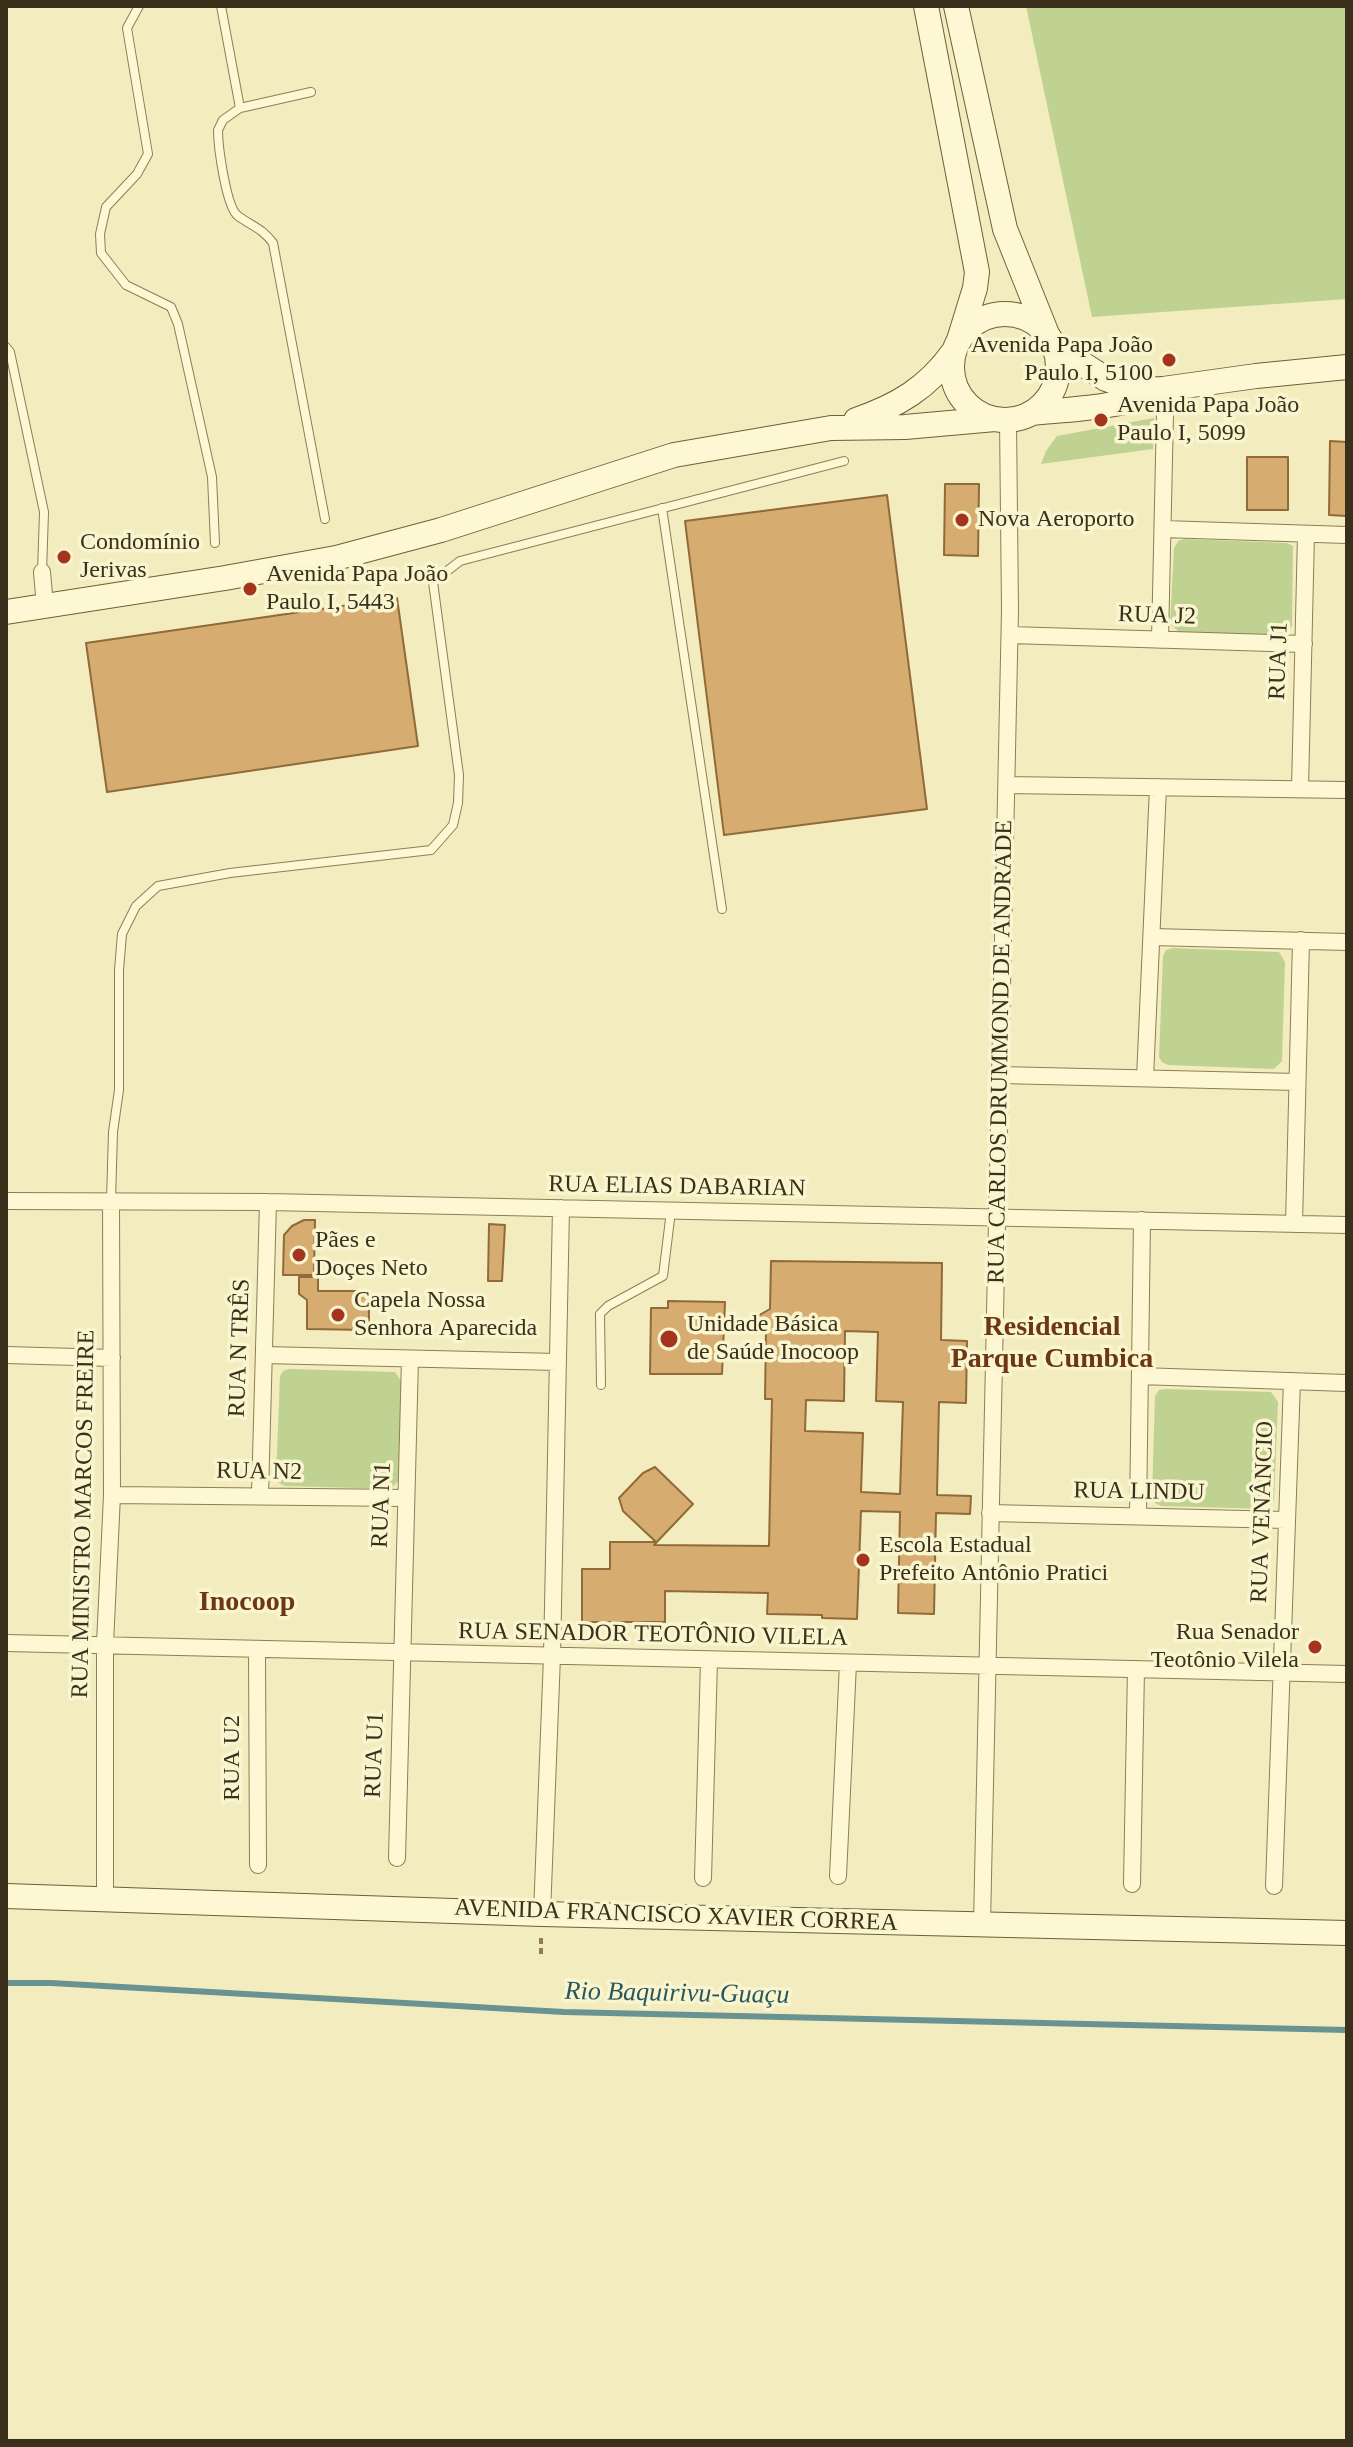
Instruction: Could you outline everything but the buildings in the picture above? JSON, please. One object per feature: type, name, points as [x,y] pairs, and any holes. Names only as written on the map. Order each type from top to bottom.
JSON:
[{"type":"street","points":[[926,6],[977,272],[975,288],[956,346],[952,377],[963,400],[983,416],[1001,420]]},
{"type":"street","points":[[956,6],[1005,229],[1057,358],[1056,383],[1050,395],[1032,413]]},
{"type":"street","points":[[831,428],[885,410],[907,398],[928,383],[977,322],[1002,314],[1027,319],[1050,340],[1106,379],[1164,401]]},
{"type":"street","points":[[6,612],[336,558],[441,530],[674,455],[787,434],[831,428],[905,427],[1001,420],[1032,413],[1132,401],[1164,401],[1256,376],[1347,367]]},
{"type":"street","points":[[1160,640],[1164,401]]},
{"type":"street","name":"RUA CARLOS DRUMMOND DE ANDRADE","points":[[982,1924],[1010,635],[1001,420]]},
{"type":"street","points":[[1163,529],[1347,535]]},
{"type":"street","name":"RUA J1","points":[[1300,789],[1306,534]]},
{"type":"street","points":[[42,572],[45,606]]},
{"type":"street","name":"RUA J2","points":[[1010,635],[1304,644]]},
{"type":"street","points":[[1007,785],[1347,790]]},
{"type":"street","points":[[1145,1078],[1158,787]]},
{"type":"street","points":[[1152,937],[1347,942]]},
{"type":"street","points":[[1294,1224],[1301,940]]},
{"type":"street","points":[[1000,1075],[1297,1082]]},
{"type":"street","name":"RUA ELIAS DABARIAN","points":[[6,1201],[268,1202],[1347,1225]]},
{"type":"street","name":"RUA MINISTRO MARCOS FREIRE","points":[[105,1898],[105,1644],[112,1495],[111,1201]]},
{"type":"street","name":"RUA N TRÊS","points":[[260,1495],[268,1202]]},
{"type":"street","points":[[542,1914],[552,1656],[561,1208]]},
{"type":"street","points":[[1138,1516],[1142,1220]]},
{"type":"street","points":[[6,1355],[112,1358]]},
{"type":"street","points":[[264,1355],[558,1362]]},
{"type":"street","name":"RUA N1","points":[[402,1653],[410,1359]]},
{"type":"street","points":[[1140,1376],[1347,1383]]},
{"type":"street","name":"RUA VENÂNCIO","points":[[1274,1886],[1292,1381]]},
{"type":"street","name":"RUA N2","points":[[112,1495],[406,1498]]},
{"type":"street","name":"RUA LINDU","points":[[990,1513],[1286,1520]]},
{"type":"street","name":"RUA SENADOR TEOTÔNIO VILELA","points":[[6,1643],[1347,1674]]},
{"type":"street","name":"RUA U2","points":[[257,1650],[258,1865]]},
{"type":"street","name":"RUA U1","points":[[397,1858],[402,1653]]},
{"type":"street","points":[[703,1878],[709,1660]]},
{"type":"street","points":[[838,1876],[848,1663]]},
{"type":"street","points":[[1132,1884],[1136,1669]]},
{"type":"street","name":"AVENIDA FRANCISCO XAVIER CORREA","points":[[6,1896],[542,1914],[1347,1933]]},
{"type":"lane","points":[[139,6],[127,28],[148,154],[137,174],[106,207],[100,234],[101,253],[126,285],[171,307],[178,324],[212,477],[215,543]]},
{"type":"lane","points":[[221,6],[240,108]]},
{"type":"lane","points":[[311,92],[240,108],[223,120],[218,130],[229,202],[237,216],[264,230],[273,243],[325,519]]},
{"type":"lane","points":[[6,347],[10,352],[44,512],[42,572]]},
{"type":"lane","points":[[722,909],[662,508],[844,461]]},
{"type":"lane","name":"RUA MINISTRO MARCOS FREIRE","points":[[111,1201],[113,1132],[119,1090],[122,934],[136,906],[158,886],[230,873],[431,850],[453,825],[459,775],[433,582],[460,561],[662,508]]},
{"type":"lane","points":[[601,1385],[600,1314],[608,1306],[663,1276],[671,1210]]},
{"type":"green space","points":[[1026,6],[1347,6],[1347,299],[1092,317]]},
{"type":"green space","points":[[1154,418],[1153,449],[1041,464],[1057,436]]},
{"type":"green space","points":[[1178,541],[1287,543],[1293,546],[1292,626],[1285,635],[1179,632],[1170,624],[1174,548]]},
{"type":"green space","points":[[1166,950],[1279,952],[1285,962],[1282,1061],[1274,1069],[1168,1065],[1162,1062],[1159,1057],[1163,956]]},
{"type":"green space","points":[[289,1369],[395,1372],[402,1382],[398,1481],[391,1489],[285,1486],[279,1483],[276,1477],[280,1376]]},
{"type":"green space","points":[[1159,1390],[1271,1392],[1278,1402],[1274,1501],[1266,1509],[1161,1506],[1155,1503],[1152,1497],[1155,1396]]},
{"type":"waterway","name":"Rio Baquirivu-Guaçu","points":[[6,1983],[564,2012],[1347,2030]]},
{"type":"place","name":"Avenida Papa João Paulo I, 5100","points":[[1169,360]]},
{"type":"place","name":"Avenida Papa João Paulo I, 5099","points":[[1101,420]]},
{"type":"place","name":"Nova Aeroporto","points":[[962,520]]},
{"type":"place","name":"Condomínio Jerivas","points":[[64,557]]},
{"type":"place","name":"Avenida Papa João Paulo I, 5443","points":[[250,589]]},
{"type":"place","name":"Pães e Doçes Neto","points":[[299,1255]]},
{"type":"place","name":"Capela Nossa Senhora Aparecida","points":[[338,1315]]},
{"type":"place","name":"Unidade Básica de Saúde Inocoop","points":[[669,1339]]},
{"type":"place","name":"Escola Estadual Prefeito Antônio Pratici","points":[[863,1560]]},
{"type":"place","name":"Rua Senador Teotônio Vilela","points":[[1315,1647]]},
{"type":"district","name":"Residencial Parque Cumbica","points":[[1052,1344]]},
{"type":"district","name":"Inocoop","points":[[247,1603]]}]
